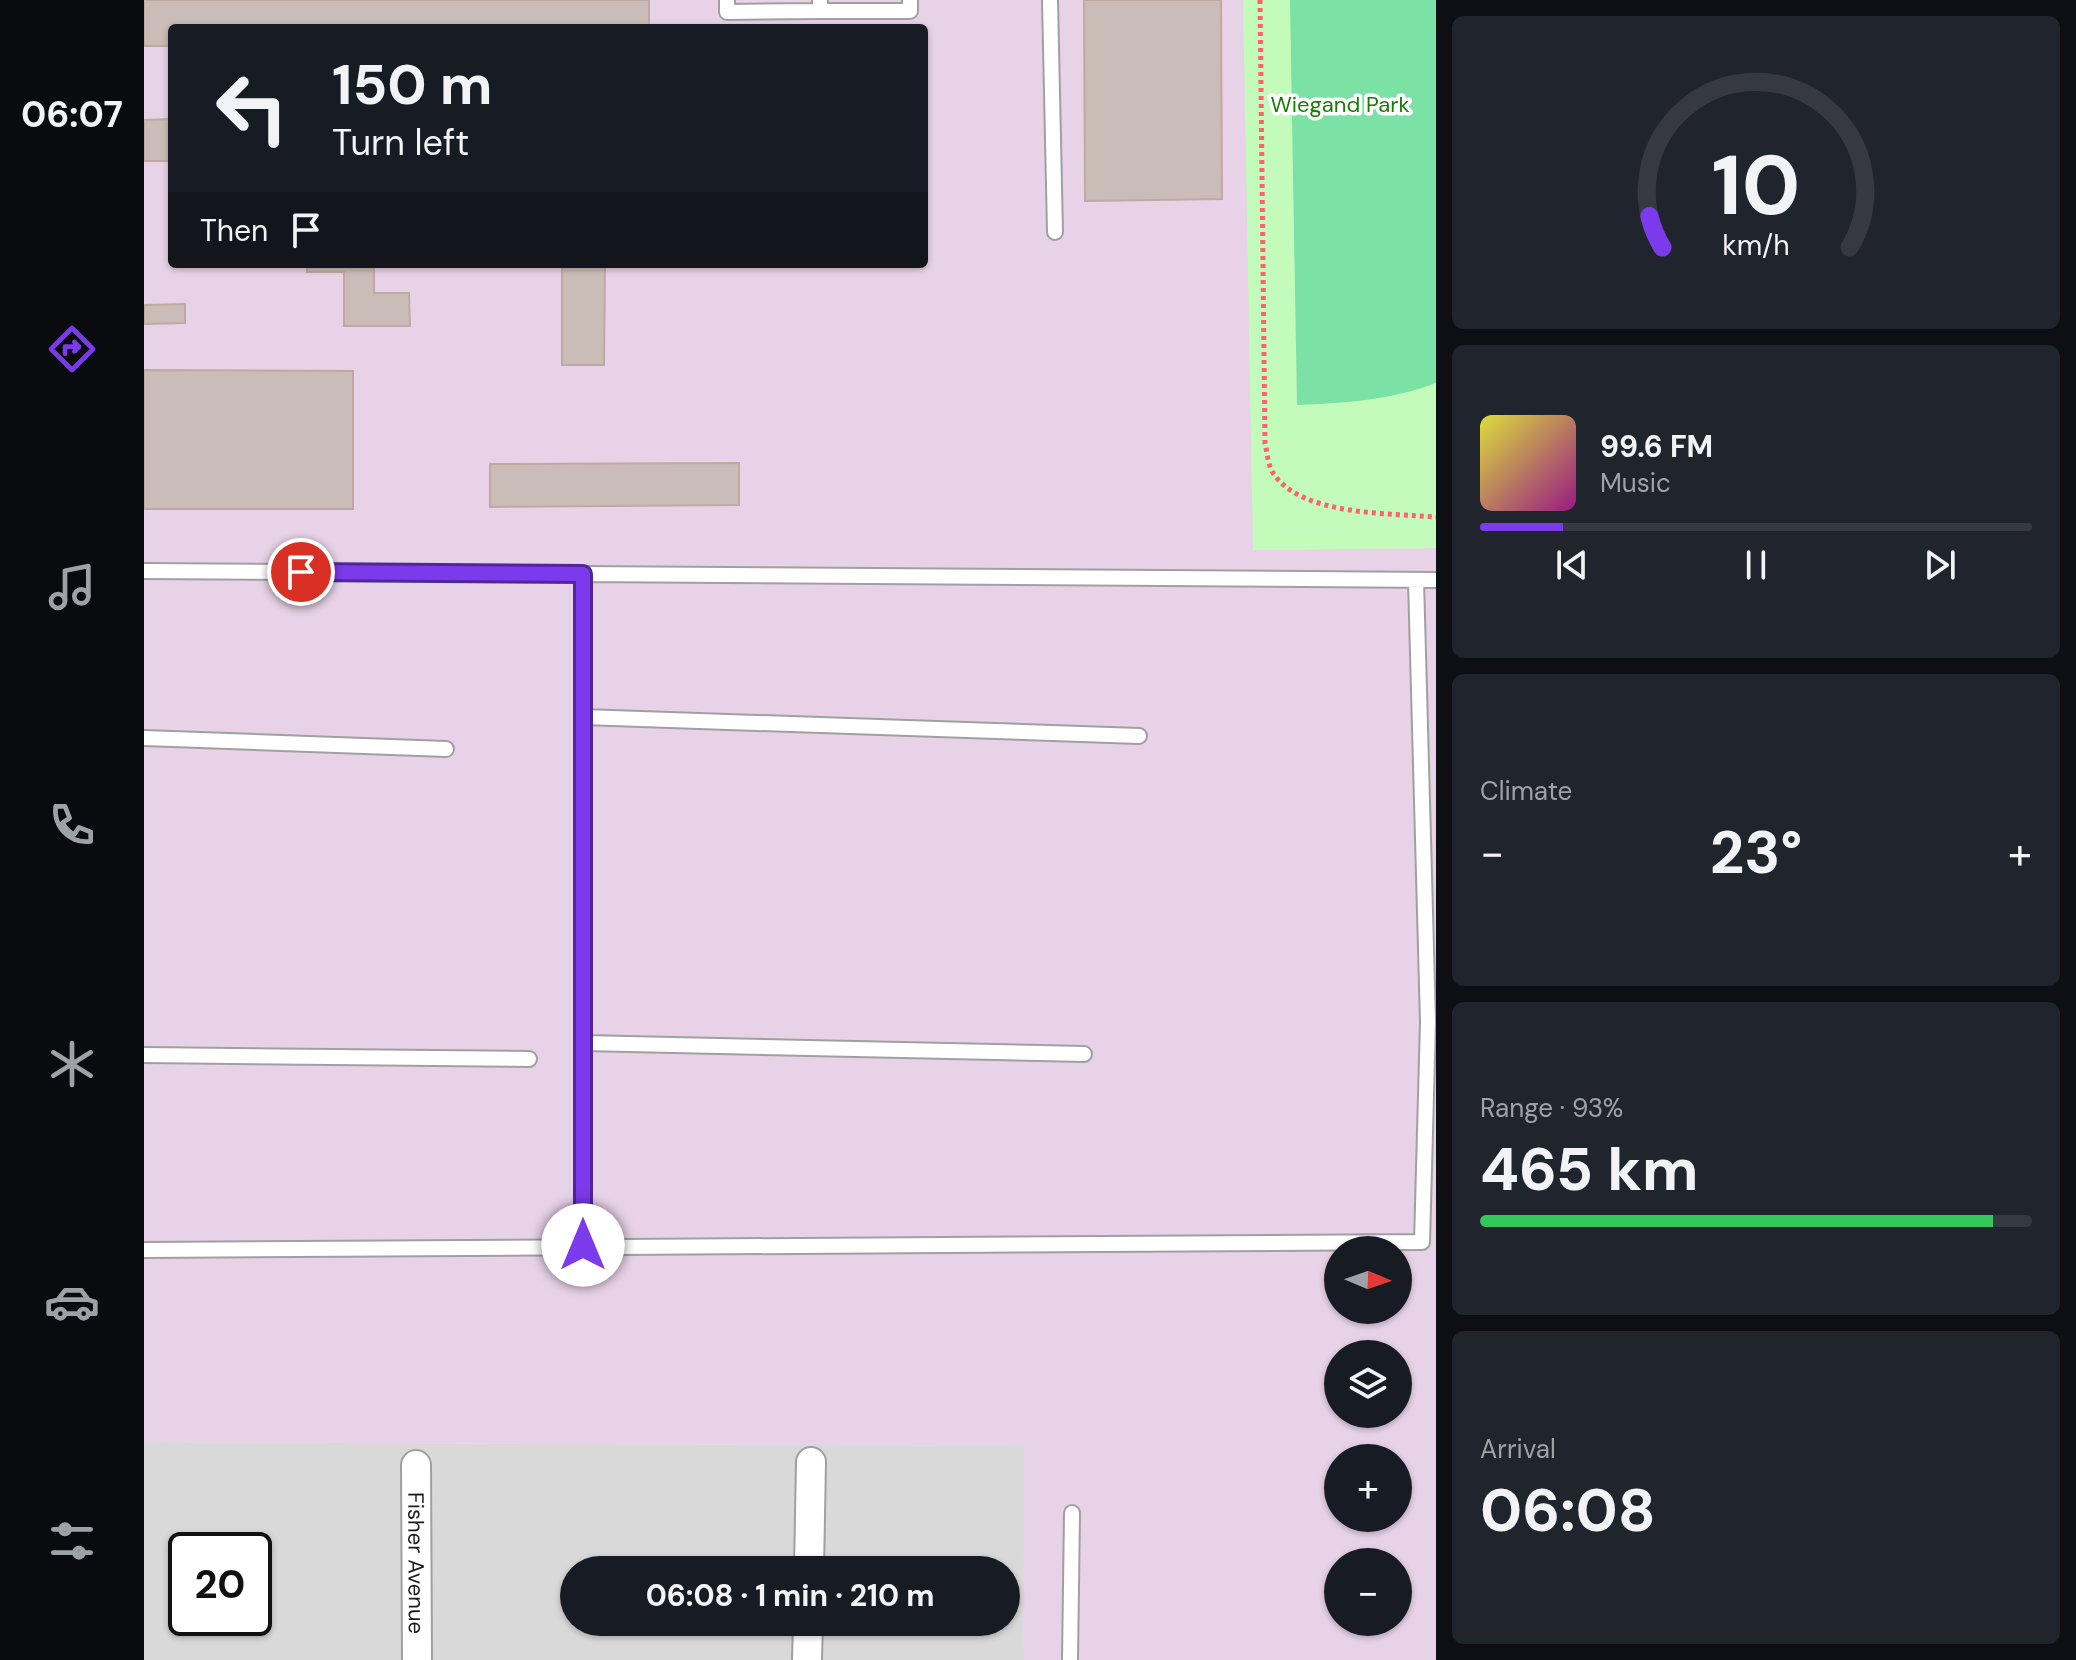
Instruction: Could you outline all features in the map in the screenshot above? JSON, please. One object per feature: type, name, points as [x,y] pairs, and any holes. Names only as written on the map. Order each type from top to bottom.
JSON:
[{"type":"street","points":[[809,1556],[811,1462]]},
{"type":"street","name":"Fisher Avenue","points":[[416,1465],[417,1660]]},
{"type":"street","points":[[807,1660],[808,1636]]},
{"type":"lane","points":[[727,0],[727,12],[820,5],[910,11],[910,0]]},
{"type":"lane","points":[[1050,0],[1055,232]]},
{"type":"lane","points":[[144,571],[1436,580]]},
{"type":"lane","points":[[583,574],[583,1245]]},
{"type":"lane","points":[[144,1250],[1422,1242],[1428,1022],[1416,580]]},
{"type":"lane","points":[[583,717],[1139,736]]},
{"type":"lane","points":[[144,738],[446,749]]},
{"type":"lane","points":[[583,1043],[1084,1054]]},
{"type":"lane","points":[[144,1055],[529,1059]]},
{"type":"lane","points":[[1070,1660],[1072,1513]]},
{"type":"path","points":[[1260,0],[1265,443],[1272,471],[1296,496],[1346,509],[1436,517]]},
{"type":"shaded area","points":[[144,0],[1265,0],[1254,550],[1436,548],[1436,1660],[1023,1660],[1024,1446],[144,1442]]},
{"type":"shaded area","points":[[144,1442],[1025,1446],[1023,1660],[144,1660]]},
{"type":"green space","name":"Wiegand Park","points":[[1243,0],[1436,0],[1436,548],[1253,550]]},
{"type":"green space","points":[[1290,0],[1436,0],[1436,383],[1385,397],[1297,405]]},
{"type":"building","points":[[144,0],[649,0],[649,24],[168,24],[168,46],[144,46]]},
{"type":"building","points":[[1084,0],[1221,0],[1222,199],[1085,201]]},
{"type":"building","points":[[168,119],[168,161],[144,161],[144,120]]},
{"type":"building","points":[[307,268],[374,268],[374,293],[409,293],[410,326],[344,326],[344,272],[307,272]]},
{"type":"building","points":[[562,268],[605,268],[604,365],[562,365]]},
{"type":"building","points":[[185,304],[185,323],[144,324],[144,305]]},
{"type":"building","points":[[144,370],[353,371],[353,509],[144,509]]},
{"type":"building","points":[[739,463],[739,505],[490,507],[490,464]]},
{"type":"route","points":[[301,572],[583,574],[583,1245]]}]
